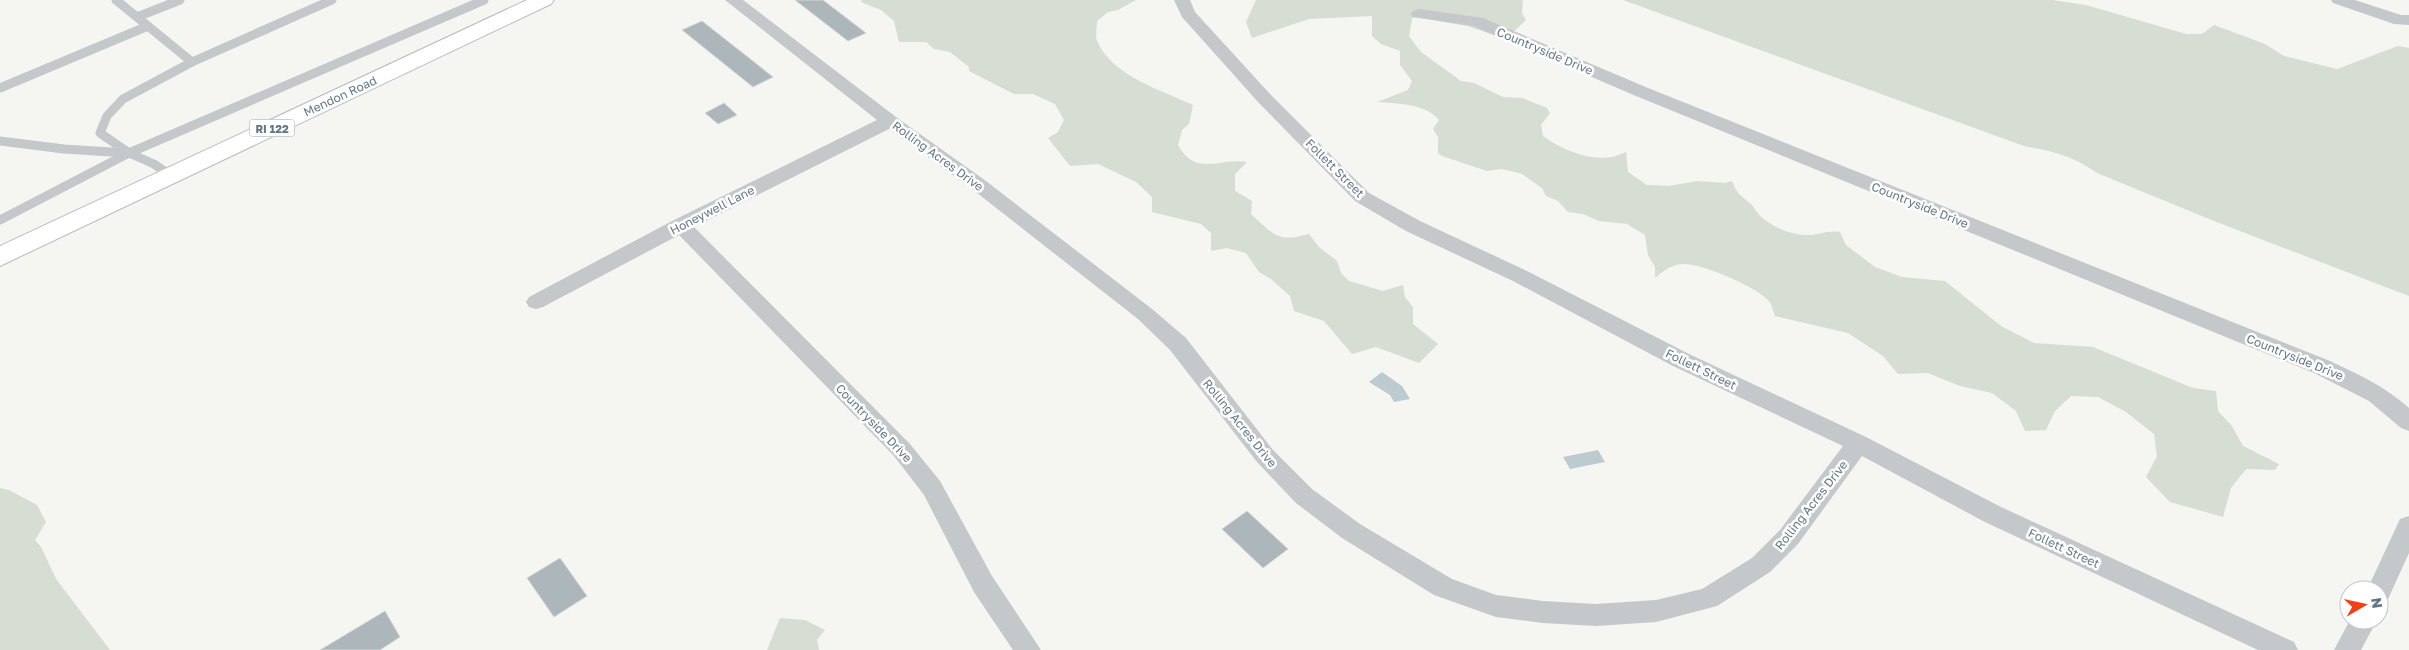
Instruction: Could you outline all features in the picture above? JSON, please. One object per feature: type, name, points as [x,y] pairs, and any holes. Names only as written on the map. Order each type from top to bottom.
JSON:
[{"type":"main road","name":"Mendon Road","points":[[0,257],[544,0]]},
{"type":"street","name":"Rolling Acres Drive","points":[[733,0],[890,121],[979,185],[1145,314],[1178,344],[1265,456],[1304,496],[1351,531],[1443,587],[1496,606],[1543,612],[1596,615],[1656,611],[1708,598],[1761,565],[1789,536],[1858,443]]},
{"type":"street","name":"Follett Street","points":[[1182,0],[1188,14],[1264,98],[1362,196],[1414,226],[1520,276],[1681,360],[1858,443],[1992,514],[2285,650]]},
{"type":"street","points":[[2339,0],[2400,20],[2409,20]]},
{"type":"street","name":"Countryside Drive","points":[[1419,14],[1477,22],[1642,92],[2352,380],[2383,399],[2409,422]]},
{"type":"street","name":"Honeywell Lane","points":[[536,302],[681,225],[890,121]]},
{"type":"street","name":"Countryside Drive","points":[[681,225],[908,457],[932,488],[983,584],[1028,650]]},
{"type":"street","points":[[2384,580],[2409,526]]},
{"type":"street","points":[[2347,650],[2358,630]]},
{"type":"lane","points":[[116,0],[192,62]]},
{"type":"lane","points":[[138,17],[180,0]]},
{"type":"lane","points":[[172,176],[154,164],[129,153],[100,134],[107,116],[123,99],[192,62],[332,0]]},
{"type":"lane","points":[[0,220],[129,153],[484,0]]},
{"type":"lane","points":[[0,88],[148,26]]},
{"type":"lane","points":[[0,141],[64,149],[129,153]]},
{"type":"shaded area","points":[[862,0],[1136,0],[1118,10],[1108,12],[1097,21],[1097,41],[1104,53],[1126,73],[1193,105],[1189,124],[1182,130],[1178,145],[1185,155],[1192,161],[1200,164],[1247,162],[1235,174],[1235,191],[1252,201],[1251,214],[1277,235],[1290,238],[1309,234],[1319,247],[1337,261],[1341,273],[1349,281],[1383,291],[1403,285],[1405,297],[1413,307],[1413,324],[1438,344],[1419,363],[1376,347],[1352,354],[1324,321],[1294,311],[1290,296],[1271,279],[1259,272],[1246,253],[1227,248],[1211,251],[1211,233],[1201,224],[1152,212],[1152,197],[1136,182],[1098,164],[1070,166],[1048,138],[1058,132],[1064,120],[1055,104],[1033,94],[1014,94],[969,71],[969,67],[950,52],[934,49],[926,42],[899,42],[894,21],[881,10],[861,2]]},
{"type":"shaded area","points":[[1256,0],[1523,0],[1522,13],[1526,20],[1506,39],[1467,26],[1415,17],[1412,19],[1409,36],[1421,52],[1461,81],[1474,83],[1503,97],[1522,98],[1547,108],[1550,113],[1541,125],[1543,136],[1552,142],[1572,152],[1594,157],[1605,158],[1626,152],[1628,172],[1647,185],[1669,186],[1697,181],[1725,183],[1732,181],[1737,192],[1751,204],[1760,216],[1775,226],[1787,232],[1800,235],[1840,232],[1846,245],[1875,267],[1902,277],[1945,281],[2001,326],[2034,343],[2093,347],[2193,388],[2216,391],[2218,411],[2232,426],[2243,446],[2279,464],[2275,470],[2246,469],[2231,488],[2223,517],[2170,502],[2146,477],[2157,456],[2154,434],[2126,412],[2098,397],[2071,396],[2055,411],[2046,430],[2025,431],[2016,411],[1992,393],[1960,386],[1928,373],[1898,374],[1883,356],[1848,333],[1775,316],[1767,299],[1751,288],[1726,276],[1690,264],[1682,264],[1667,269],[1655,278],[1655,267],[1648,255],[1645,235],[1627,224],[1599,221],[1583,214],[1568,212],[1558,201],[1546,196],[1542,188],[1522,174],[1502,169],[1487,171],[1442,156],[1438,153],[1438,137],[1433,129],[1439,120],[1434,115],[1411,105],[1377,102],[1408,90],[1412,81],[1400,65],[1400,51],[1381,44],[1372,36],[1372,16],[1309,19],[1252,38],[1246,22]]},
{"type":"shaded area","points":[[1623,0],[2052,0],[2086,5],[2186,34],[2202,34],[2214,25],[2265,44],[2284,56],[2337,69],[2398,46],[2409,48],[2409,296],[2214,221],[2097,173],[2071,158],[2024,146]]},
{"type":"shaded area","points":[[1382,372],[1402,386],[1410,399],[1394,402],[1390,395],[1369,382]]},
{"type":"shaded area","points":[[1598,450],[1605,462],[1570,469],[1563,457]]},
{"type":"shaded area","points":[[0,488],[9,490],[37,505],[46,522],[35,540],[41,547],[56,579],[110,650],[0,650]]},
{"type":"shaded area","points":[[780,618],[805,620],[825,630],[817,640],[819,650],[767,650]]},
{"type":"building","points":[[795,0],[823,0],[866,33],[848,41]]},
{"type":"building","points":[[702,21],[773,77],[753,87],[682,30]]},
{"type":"building","points":[[724,103],[737,115],[718,124],[705,113]]},
{"type":"building","points":[[1247,511],[1288,549],[1263,568],[1222,529]]},
{"type":"building","points":[[560,558],[587,596],[554,617],[527,578]]},
{"type":"building","points":[[385,611],[400,637],[380,650],[320,650]]}]
